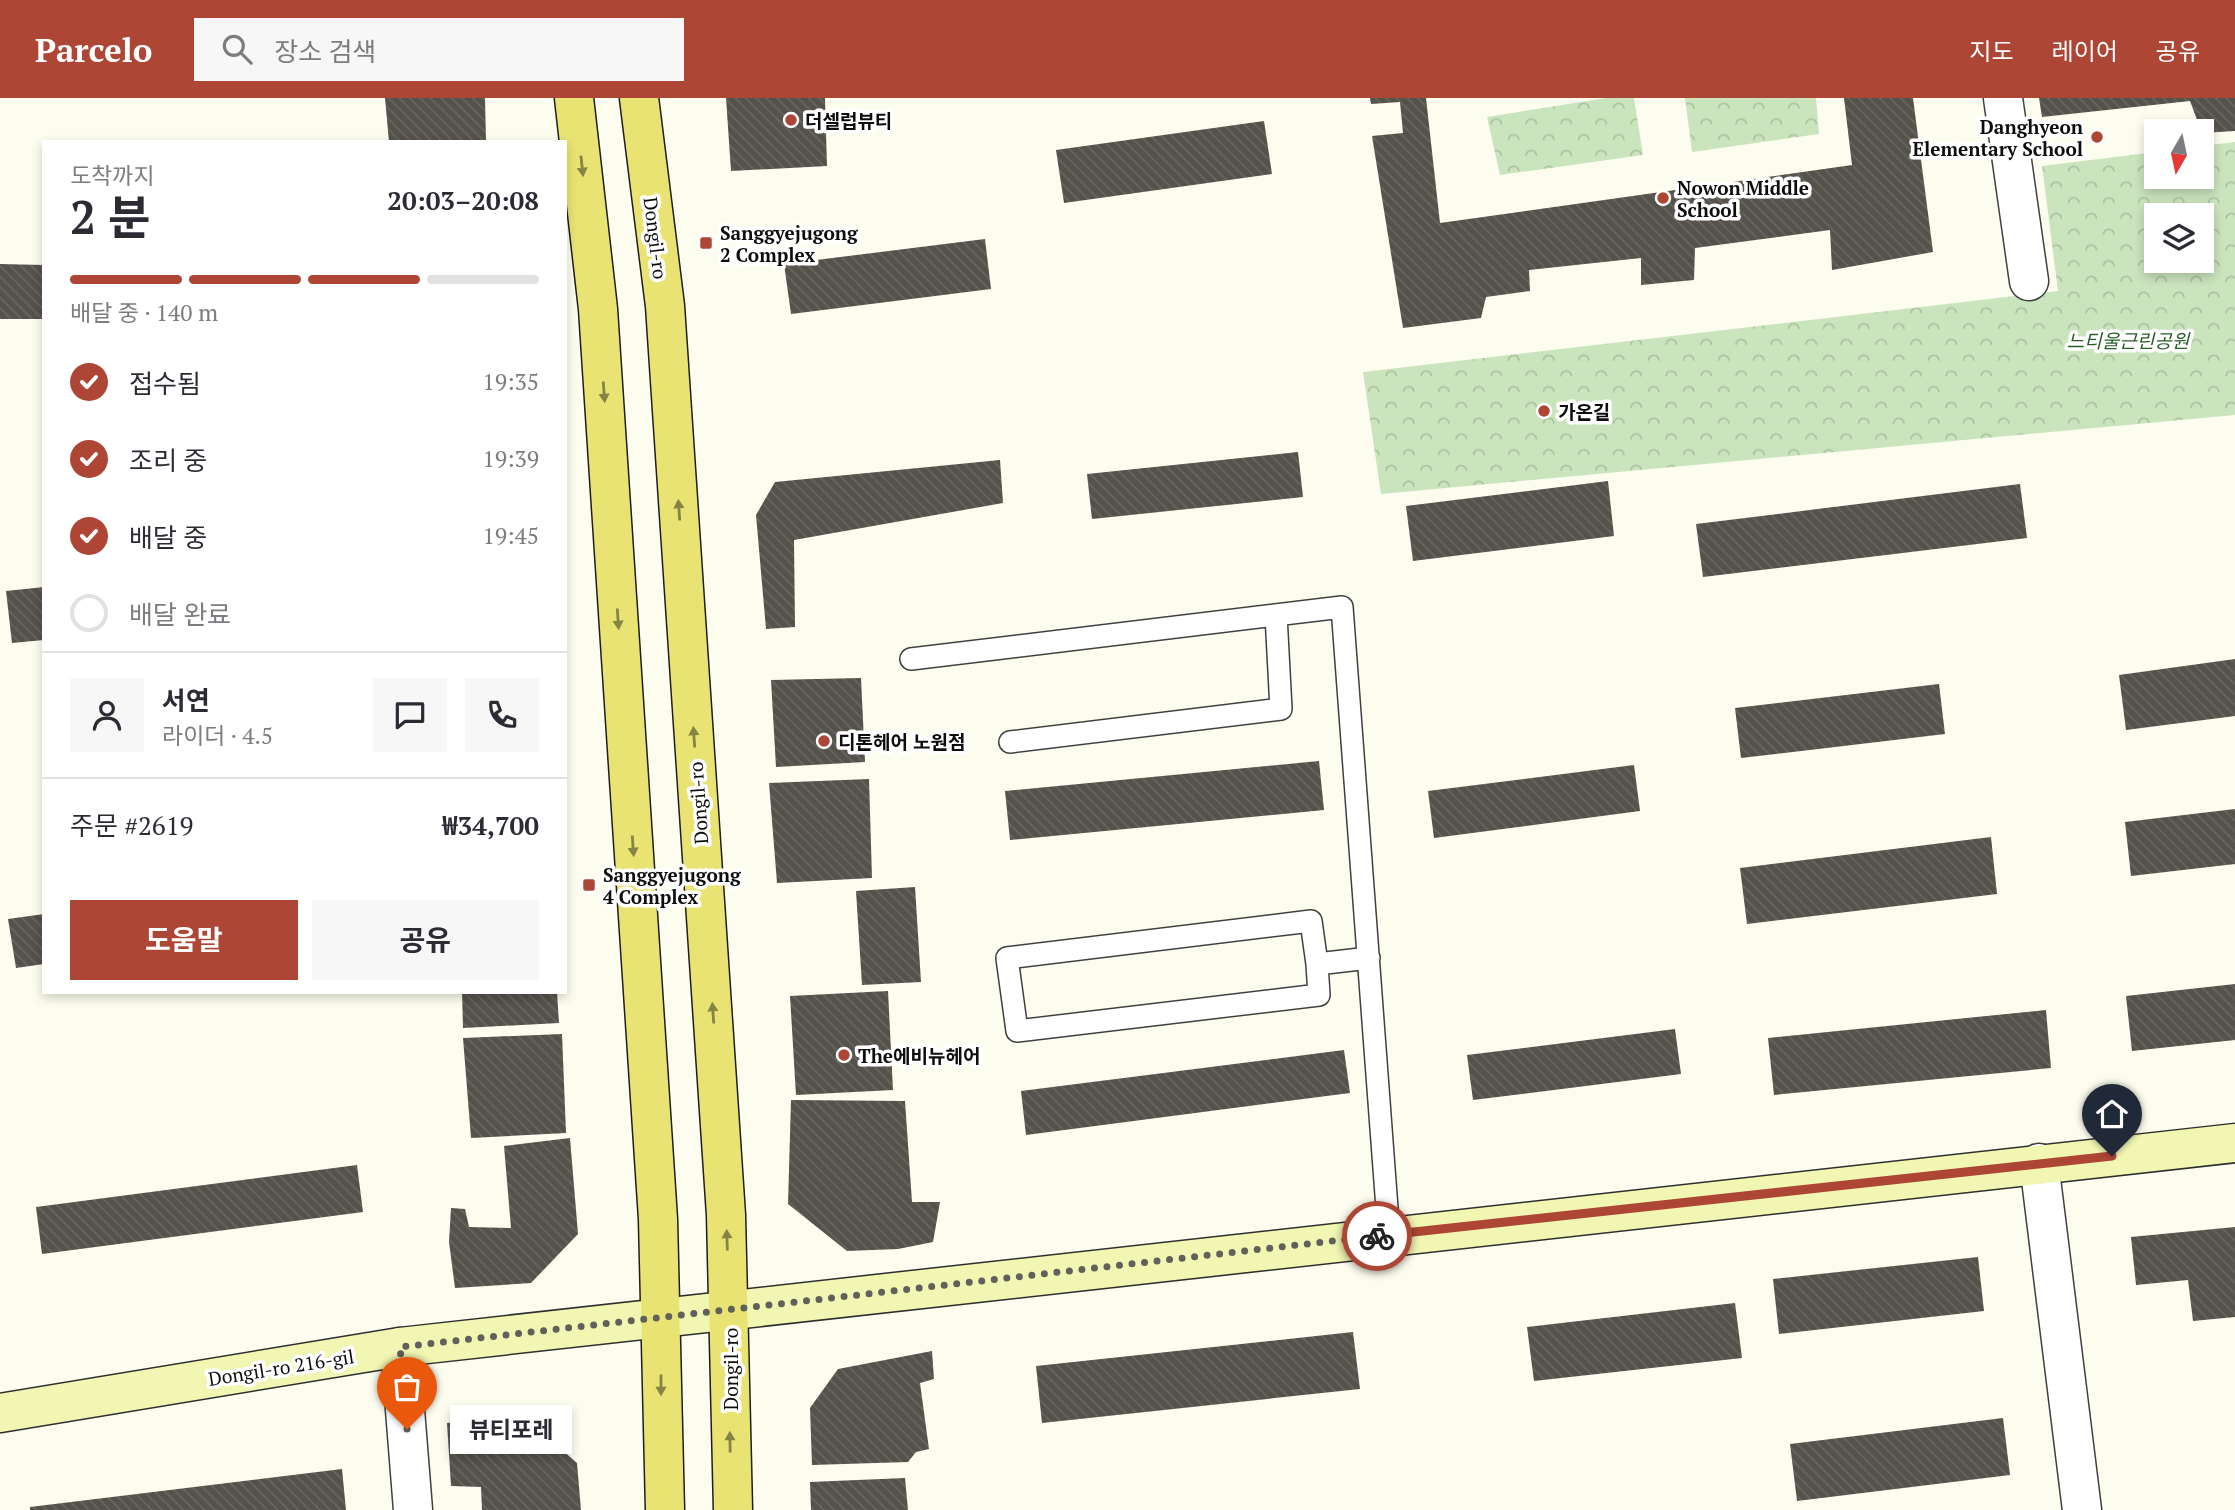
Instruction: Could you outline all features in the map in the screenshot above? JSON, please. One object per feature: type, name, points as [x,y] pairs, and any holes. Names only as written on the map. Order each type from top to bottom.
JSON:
[{"type":"main road","points":[[574,98],[598,309],[658,1219],[665,1510]]},
{"type":"main road","name":"Dongil-ro","points":[[639,98],[665,306],[725,1201],[730,1308],[733,1510]]},
{"type":"street","points":[[2003,98],[2029,281]]},
{"type":"street","name":"Dongil-ro 216-gil","points":[[0,1413],[400,1347],[730,1308],[2235,1143]]},
{"type":"street","points":[[2039,1163],[2082,1510]]},
{"type":"street","points":[[400,1347],[413,1510]]},
{"type":"lane","points":[[911,659],[1342,607],[1389,1235]]},
{"type":"lane","points":[[1010,742],[1281,709],[1276,615]]},
{"type":"lane","points":[[1311,921],[1317,964],[1319,995],[1017,1031],[1007,958],[1311,921]]},
{"type":"lane","points":[[1317,964],[1369,958]]},
{"type":"green space","points":[[1606,98],[1634,98],[1643,155],[1500,175],[1487,117]]},
{"type":"green space","points":[[1685,98],[1816,98],[1819,134],[1692,152]]},
{"type":"green space","name":"느티울근린공원","points":[[2235,142],[2235,415],[1381,494],[1363,372],[2058,291],[2042,166],[2144,153],[2144,189],[2214,189],[2214,145]]},
{"type":"building","points":[[385,98],[485,98],[486,140],[389,140]]},
{"type":"building","points":[[726,98],[825,98],[827,166],[731,171]]},
{"type":"building","points":[[1370,98],[1426,98],[1440,223],[1852,165],[1844,98],[1913,98],[1933,252],[1832,270],[1830,230],[1695,248],[1694,280],[1641,285],[1641,258],[1529,270],[1530,291],[1486,297],[1481,318],[1403,328],[1372,136],[1403,133],[1400,102],[1371,104]]},
{"type":"building","points":[[2039,98],[2235,98],[2235,131],[2214,132],[2214,119],[2197,119],[2190,101],[2042,117]]},
{"type":"building","points":[[1264,121],[1272,174],[1064,203],[1056,150]]},
{"type":"building","points":[[985,239],[991,289],[791,314],[784,264]]},
{"type":"building","points":[[0,264],[42,265],[42,319],[0,319]]},
{"type":"building","points":[[1298,452],[1303,497],[1092,519],[1087,474]]},
{"type":"building","points":[[1000,460],[1003,503],[794,540],[795,627],[766,629],[756,515],[775,482]]},
{"type":"building","points":[[1608,481],[1614,536],[1413,561],[1406,506]]},
{"type":"building","points":[[2020,484],[2027,538],[1703,577],[1696,524]]},
{"type":"building","points":[[42,587],[42,640],[12,643],[6,591]]},
{"type":"building","points":[[2235,659],[2235,716],[2126,730],[2119,675]]},
{"type":"building","points":[[861,678],[865,762],[776,767],[771,680]]},
{"type":"building","points":[[1939,684],[1945,734],[1741,758],[1735,708]]},
{"type":"building","points":[[1319,761],[1324,810],[1010,840],[1005,791]]},
{"type":"building","points":[[1634,765],[1640,811],[1434,838],[1428,791]]},
{"type":"building","points":[[869,779],[872,878],[777,883],[769,783]]},
{"type":"building","points":[[2235,809],[2235,864],[2131,876],[2125,822]]},
{"type":"building","points":[[1991,837],[1997,894],[1747,924],[1740,868]]},
{"type":"building","points":[[915,887],[921,982],[862,985],[856,891]]},
{"type":"building","points":[[42,914],[42,964],[16,968],[8,919]]},
{"type":"building","points":[[2235,984],[2235,1040],[2132,1051],[2126,996]]},
{"type":"building","points":[[888,991],[893,1090],[796,1095],[790,996]]},
{"type":"building","points":[[462,994],[557,994],[559,1023],[463,1028]]},
{"type":"building","points":[[2046,1010],[2051,1068],[1774,1095],[1768,1038]]},
{"type":"building","points":[[1675,1029],[1681,1074],[1473,1100],[1467,1055]]},
{"type":"building","points":[[562,1034],[566,1133],[471,1138],[463,1038]]},
{"type":"building","points":[[1344,1050],[1350,1093],[1026,1135],[1021,1091]]},
{"type":"building","points":[[791,1100],[905,1101],[912,1202],[940,1202],[933,1242],[898,1249],[847,1251],[788,1204]]},
{"type":"building","points":[[570,1138],[578,1234],[531,1283],[455,1288],[449,1242],[451,1208],[465,1209],[469,1227],[511,1228],[504,1146]]},
{"type":"building","points":[[357,1165],[363,1212],[42,1254],[36,1207]]},
{"type":"building","points":[[2235,1227],[2235,1317],[2193,1321],[2188,1280],[2136,1285],[2131,1237]]},
{"type":"building","points":[[1978,1257],[1984,1311],[1779,1334],[1773,1279]]},
{"type":"building","points":[[1735,1303],[1742,1358],[1534,1381],[1527,1327]]},
{"type":"building","points":[[1353,1332],[1360,1389],[1042,1423],[1036,1366]]},
{"type":"building","points":[[932,1351],[934,1379],[920,1383],[929,1449],[916,1452],[908,1462],[812,1465],[810,1408],[838,1369]]},
{"type":"building","points":[[522,1415],[577,1463],[581,1510],[482,1510],[481,1487],[451,1486],[447,1423]]},
{"type":"building","points":[[2003,1418],[2010,1475],[1797,1501],[1790,1444]]},
{"type":"building","points":[[342,1469],[346,1510],[30,1510],[30,1507]]},
{"type":"building","points":[[905,1478],[908,1510],[811,1510],[810,1482]]},
{"type":"way so far","points":[[407,1429],[400,1347],[1377,1236]]},
{"type":"place","name":"더셀럽뷰티","points":[[791,120]]},
{"type":"place","name":"Danghyeon Elementary School","points":[[2097,137]]},
{"type":"place","name":"Nowon Middle School","points":[[1663,198]]},
{"type":"place","name":"Sanggyejugong 2 Complex","points":[[706,243]]},
{"type":"place","name":"가온길","points":[[1544,411]]},
{"type":"place","name":"디톤헤어 노원점","points":[[824,741]]},
{"type":"place","name":"Sanggyejugong 4 Complex","points":[[589,885]]},
{"type":"place","name":"The에비뉴헤어","points":[[844,1055]]},
{"type":"place","name":"뷰티포레","points":[[407,1429]]},
{"type":"route","points":[[1377,1236],[2112,1156]]}]
